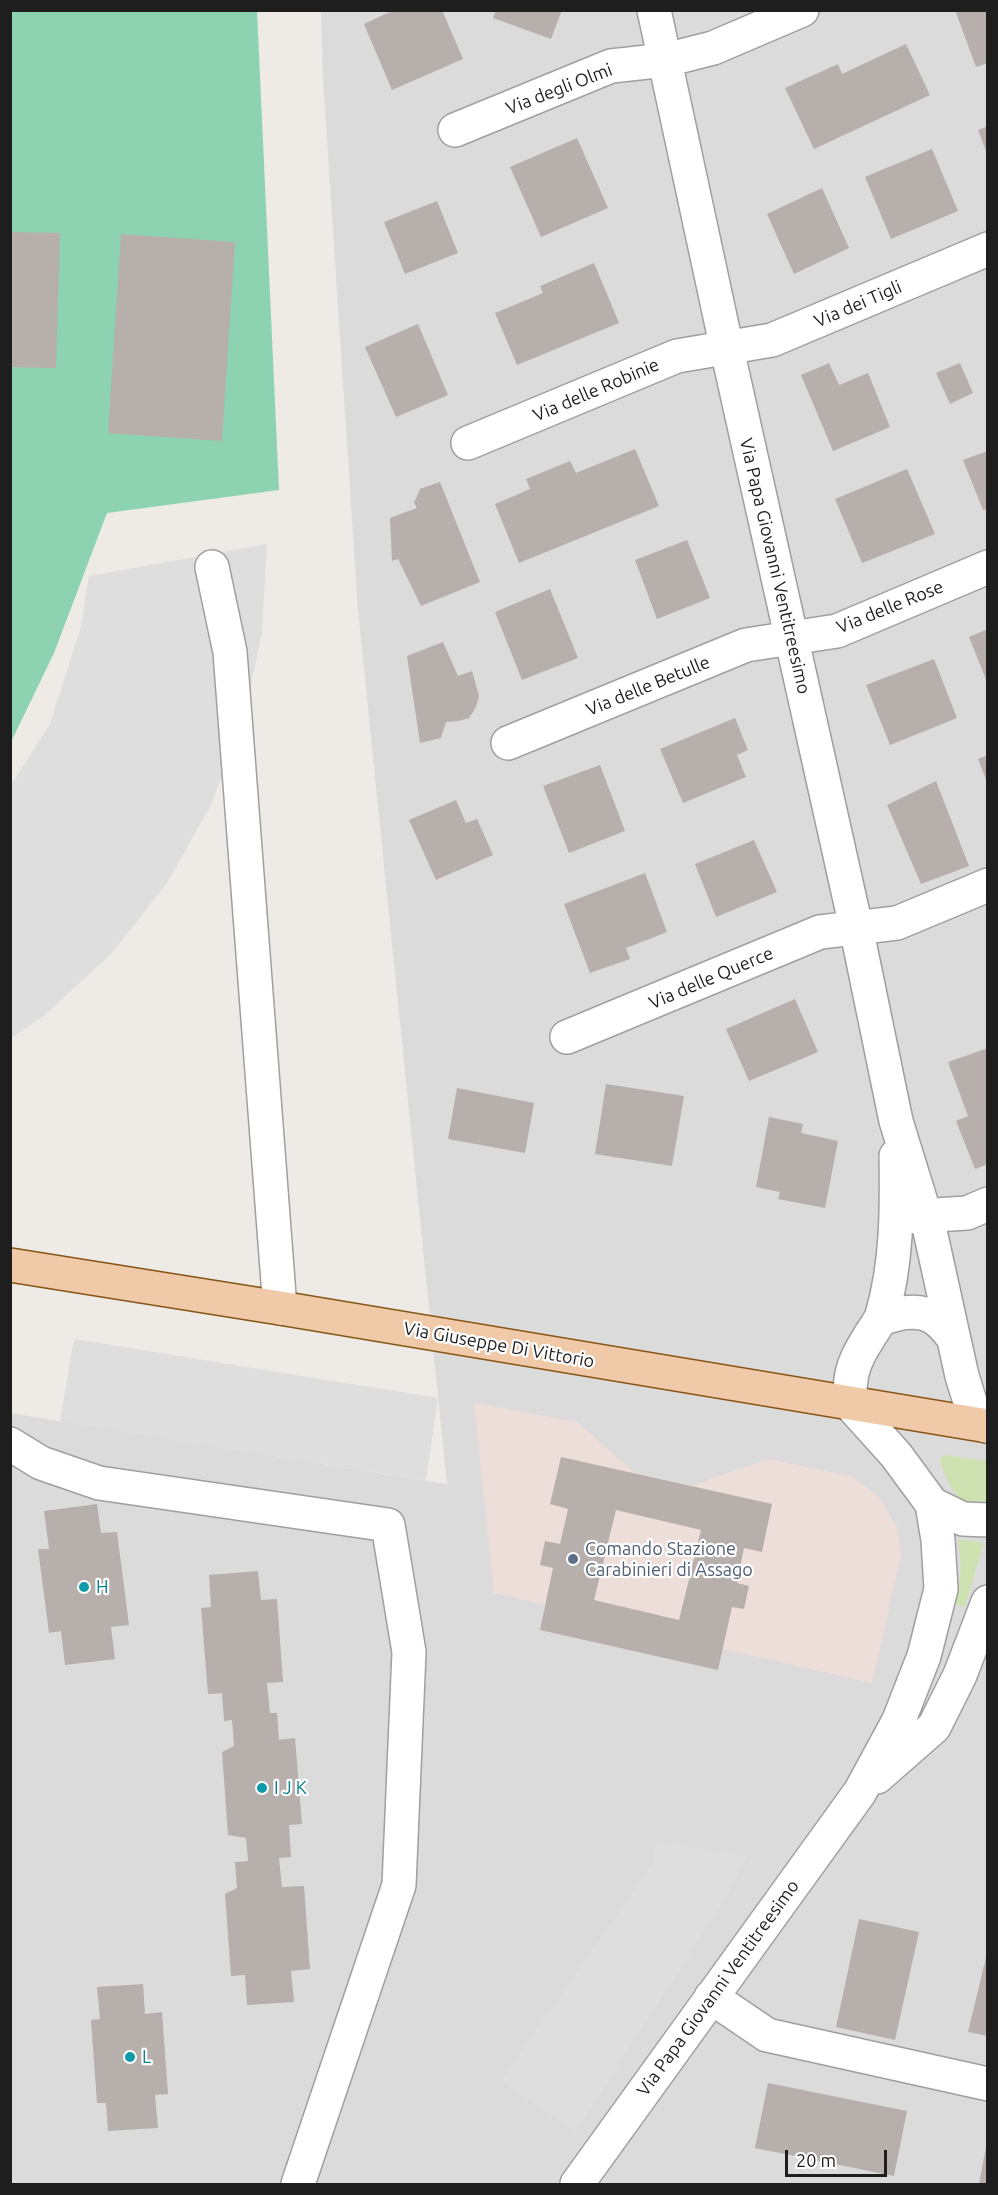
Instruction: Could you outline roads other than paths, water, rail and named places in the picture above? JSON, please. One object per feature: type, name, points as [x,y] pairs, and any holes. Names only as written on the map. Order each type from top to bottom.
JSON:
[{"type":"main road","name":"Via Giuseppe Di Vittorio","points":[[10,1265],[987,1426]]},
{"type":"street","name":"Via Papa Giovanni Ventitreesimo","points":[[654,10],[856,927],[896,1121],[910,1217],[952,1336],[971,1405],[987,1426]]},
{"type":"street","name":"Via degli Olmi","points":[[455,130],[610,66],[666,60],[713,48],[802,10]]},
{"type":"street","name":"Via dei Tigli","points":[[727,349],[772,340],[987,249]]},
{"type":"street","name":"Via delle Robinie","points":[[468,443],[677,356],[727,349]]},
{"type":"street","points":[[212,567],[230,652],[280,1308]]},
{"type":"street","name":"Via delle Rose","points":[[791,638],[837,631],[987,567]]},
{"type":"street","name":"Via delle Betulle","points":[[507,743],[746,645],[791,638]]},
{"type":"street","name":"Via delle Querce","points":[[567,1037],[820,932],[897,923],[987,885]]},
{"type":"street","points":[[910,1217],[967,1213],[987,1204]]},
{"type":"street","name":"Via Papa Giovanni Ventitreesimo","points":[[577,2184],[860,1792],[899,1720],[924,1656],[941,1588],[938,1540],[932,1504],[896,1455],[850,1404],[849,1380],[856,1358],[880,1319],[910,1217]]},
{"type":"street","points":[[880,1319],[899,1312],[917,1313],[934,1318],[952,1336]]},
{"type":"street","points":[[10,1444],[41,1463],[99,1483],[388,1525],[409,1652],[399,1885],[298,2184]]},
{"type":"street","name":"Via Papa Giovanni Ventitreesimo","points":[[932,1504],[963,1519],[987,1521]]},
{"type":"street","name":"Via Papa Giovanni Ventitreesimo","points":[[860,1792],[934,1727],[960,1675],[987,1602]]},
{"type":"street","points":[[711,1997],[767,2034],[987,2084]]},
{"type":"place","name":"Comando Stazione Carabinieri di Assago","points":[[573,1559]]},
{"type":"place","name":"H","points":[[84,1587]]},
{"type":"place","name":"I J K","points":[[262,1788]]},
{"type":"place","name":"L","points":[[130,2057]]}]
